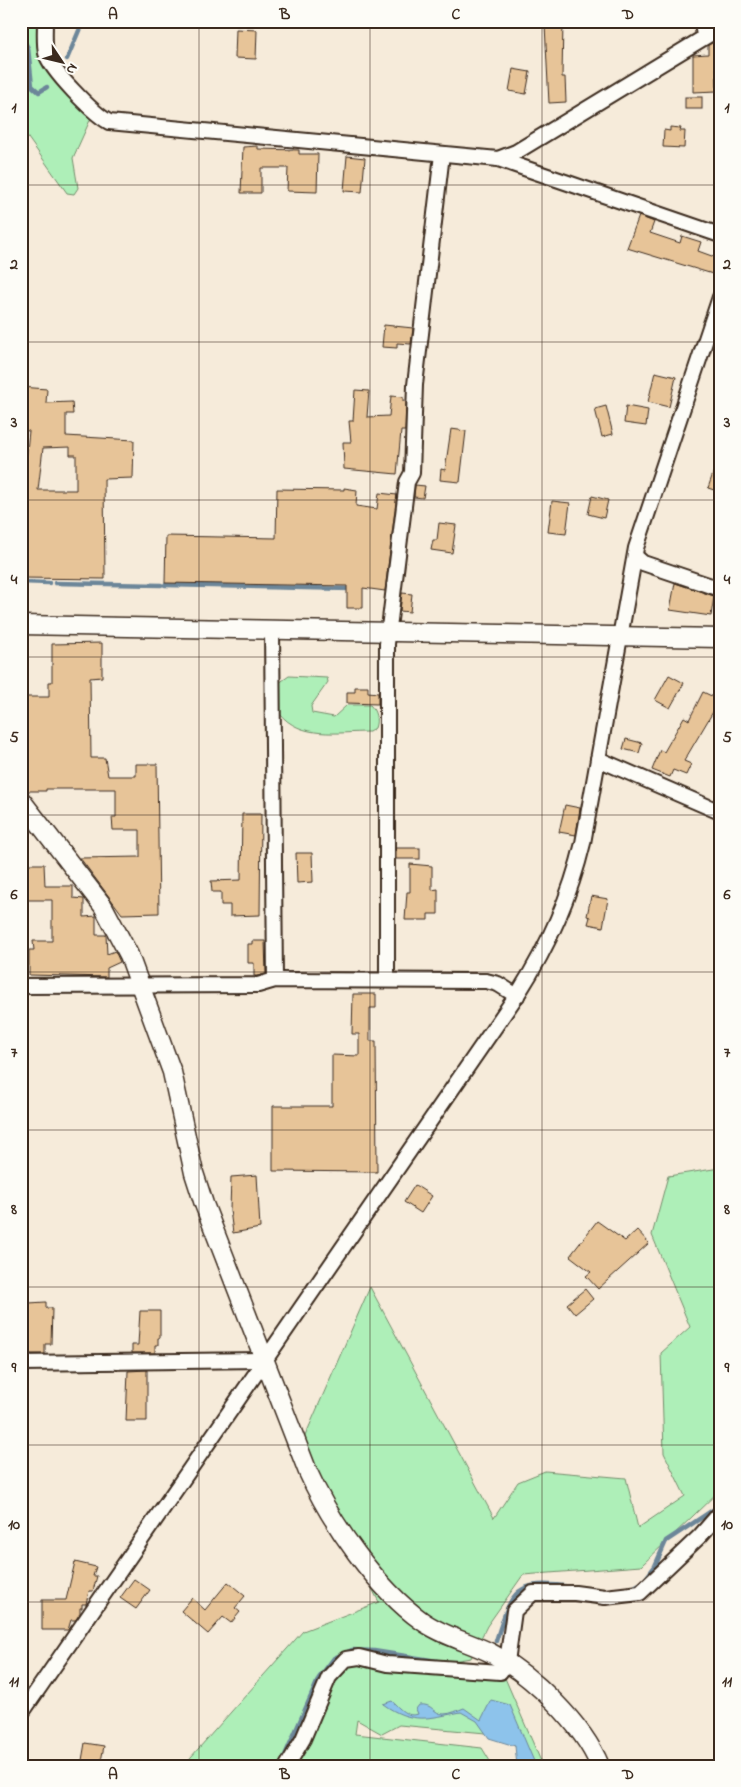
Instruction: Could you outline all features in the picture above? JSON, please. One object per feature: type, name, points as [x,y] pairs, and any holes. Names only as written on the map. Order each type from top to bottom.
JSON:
[{"type":"street","points":[[45,21],[45,44],[49,60],[92,111],[109,122],[498,159],[720,235]]},
{"type":"street","points":[[702,21],[704,37]]},
{"type":"street","points":[[498,159],[516,152],[720,28]]},
{"type":"street","points":[[386,980],[388,632],[407,482],[412,473],[415,385],[442,154]]},
{"type":"street","points":[[21,1714],[516,996],[543,952],[571,888],[583,843],[641,531],[720,297]]},
{"type":"street","points":[[635,556],[643,564],[720,589]]},
{"type":"street","points":[[21,625],[720,638]]},
{"type":"street","points":[[272,630],[275,980]]},
{"type":"street","points":[[598,759],[720,812]]},
{"type":"street","points":[[21,800],[103,906],[121,939],[172,1072],[199,1188],[308,1472],[324,1506],[392,1595],[425,1623],[507,1662],[522,1672],[561,1710],[596,1755],[600,1766]]},
{"type":"street","points":[[21,986],[258,985],[275,980],[486,981],[498,984],[516,996]]},
{"type":"street","points":[[21,1363],[265,1360]]},
{"type":"street","points":[[287,1766],[303,1739],[329,1677],[346,1659],[359,1657],[387,1664],[490,1673],[500,1672],[507,1662],[514,1611],[533,1593],[575,1593],[605,1597],[640,1594],[700,1536],[720,1513]]},
{"type":"green space","points":[[21,21],[40,21],[40,45],[91,118],[73,158],[78,188],[74,194],[67,193],[21,128]]},
{"type":"green space","points":[[289,676],[327,678],[328,682],[311,706],[312,713],[334,717],[347,705],[370,705],[376,716],[375,728],[369,732],[320,733],[309,731],[288,722],[279,713],[279,683]]},
{"type":"green space","points":[[720,1168],[720,1490],[641,1566],[523,1575],[487,1626],[471,1658],[421,1666],[505,1678],[543,1766],[520,1766],[516,1748],[507,1735],[399,1725],[382,1734],[357,1720],[355,1734],[482,1748],[493,1766],[183,1766],[303,1631],[379,1602],[299,1450],[370,1287],[494,1518],[518,1482],[545,1471],[626,1478],[638,1528],[685,1496],[664,1453],[661,1353],[690,1327],[652,1235],[668,1176]]},
{"type":"water","points":[[491,1700],[510,1705],[536,1766],[517,1766],[515,1746],[489,1738],[477,1721],[461,1712],[421,1718],[403,1715],[383,1704],[392,1701],[410,1715],[418,1714],[416,1709],[419,1705],[430,1707],[440,1714],[452,1713],[464,1708],[481,1720]]},
{"type":"building","points":[[546,21],[563,21],[562,77],[565,77],[566,102],[549,103]]},
{"type":"building","points":[[236,29],[257,30],[256,59],[235,58]]},
{"type":"building","points":[[719,41],[719,57],[716,57],[717,91],[693,92],[693,55],[708,54],[708,45]]},
{"type":"building","points":[[513,69],[530,72],[526,94],[509,91]]},
{"type":"building","points":[[685,97],[702,97],[702,109],[685,109]]},
{"type":"building","points":[[670,127],[681,128],[680,131],[685,131],[684,148],[663,147],[664,130],[670,131]]},
{"type":"building","points":[[258,146],[258,149],[299,150],[299,154],[318,154],[317,192],[287,191],[288,168],[261,168],[261,193],[241,193],[243,147]]},
{"type":"building","points":[[347,156],[365,158],[362,192],[344,191]]},
{"type":"building","points":[[639,216],[654,222],[650,233],[680,243],[682,236],[701,242],[698,251],[720,259],[716,275],[627,248]]},
{"type":"building","points":[[384,325],[413,328],[411,344],[397,343],[397,348],[382,347]]},
{"type":"building","points":[[655,372],[676,377],[669,407],[648,402]]},
{"type":"building","points":[[21,387],[47,389],[46,403],[72,402],[73,414],[66,414],[66,436],[134,440],[133,478],[104,479],[105,579],[21,578],[21,490],[23,490],[29,431],[21,430]],"holes":[[[70,447],[70,455],[76,455],[76,490],[38,490],[43,448]]]},
{"type":"building","points":[[355,390],[369,391],[367,417],[389,416],[391,396],[403,397],[403,401],[406,401],[405,431],[401,431],[397,474],[344,469],[343,442],[351,442],[349,421],[353,421]]},
{"type":"building","points":[[606,406],[613,434],[602,437],[595,409]]},
{"type":"building","points":[[626,406],[648,410],[646,426],[624,423]]},
{"type":"building","points":[[451,429],[466,431],[460,482],[440,480],[441,469],[445,470]]},
{"type":"building","points":[[718,459],[720,459],[720,492],[708,488]]},
{"type":"building","points":[[415,485],[425,486],[423,498],[414,497]]},
{"type":"building","points":[[344,488],[357,490],[356,506],[377,509],[379,493],[397,495],[385,591],[363,588],[363,608],[347,608],[347,586],[165,583],[166,536],[276,538],[277,489],[344,490]]},
{"type":"building","points":[[592,496],[608,500],[604,518],[588,514]]},
{"type":"building","points":[[552,501],[570,503],[566,534],[548,532]]},
{"type":"building","points":[[439,523],[456,525],[452,553],[431,550],[433,540],[437,540]]},
{"type":"building","points":[[675,583],[714,596],[711,616],[670,610]]},
{"type":"building","points":[[402,593],[412,594],[410,612],[400,611]]},
{"type":"building","points":[[102,643],[102,677],[90,678],[91,758],[105,758],[108,776],[136,776],[136,764],[157,764],[159,913],[122,914],[80,858],[140,857],[140,830],[113,830],[112,817],[116,817],[116,789],[46,789],[46,791],[27,791],[21,782],[21,697],[49,697],[49,682],[52,682],[52,644]]},
{"type":"building","points":[[669,675],[684,683],[670,708],[655,700]]},
{"type":"building","points":[[355,687],[368,687],[368,692],[378,693],[378,704],[347,703],[347,692],[355,692]]},
{"type":"building","points":[[703,692],[720,700],[684,761],[691,764],[686,775],[673,770],[670,777],[652,770],[660,750],[664,752],[684,717],[689,720]]},
{"type":"building","points":[[626,739],[642,743],[639,753],[623,749]]},
{"type":"building","points":[[565,805],[580,808],[576,835],[559,832]]},
{"type":"building","points":[[242,814],[261,814],[260,915],[230,916],[230,905],[221,905],[221,892],[212,892],[211,881],[241,880]]},
{"type":"building","points":[[396,848],[420,848],[420,859],[396,859]]},
{"type":"building","points":[[296,853],[312,853],[313,882],[297,883]]},
{"type":"building","points":[[21,864],[44,864],[45,886],[73,886],[73,898],[84,899],[84,917],[96,916],[96,935],[106,935],[107,954],[115,951],[120,962],[107,968],[107,977],[29,975],[29,950],[34,950],[33,941],[52,941],[52,900],[24,900],[21,897]]},
{"type":"building","points":[[410,864],[432,866],[432,890],[438,889],[438,914],[428,914],[428,920],[405,920],[407,892],[410,892]]},
{"type":"building","points":[[591,896],[608,899],[603,927],[588,924],[590,917],[587,916]]},
{"type":"building","points":[[252,941],[265,941],[266,974],[254,976],[254,963],[248,963],[248,944],[252,944]]},
{"type":"building","points":[[353,994],[376,994],[376,1008],[370,1008],[370,1041],[376,1041],[377,1172],[273,1171],[273,1106],[332,1106],[332,1055],[359,1056],[359,1034],[352,1034]]},
{"type":"building","points":[[257,1175],[260,1228],[233,1233],[230,1210],[231,1177]]},
{"type":"building","points":[[415,1185],[432,1196],[421,1213],[404,1202]]},
{"type":"building","points":[[597,1221],[625,1241],[637,1230],[649,1243],[598,1289],[586,1276],[591,1272],[570,1256]]},
{"type":"building","points":[[585,1289],[593,1299],[575,1314],[567,1304]]},
{"type":"building","points":[[46,1302],[46,1308],[52,1308],[51,1344],[45,1344],[45,1354],[21,1354],[21,1344],[29,1344],[29,1303]]},
{"type":"building","points":[[140,1311],[160,1311],[160,1338],[158,1338],[158,1345],[155,1345],[155,1353],[132,1353],[132,1345],[138,1345]]},
{"type":"building","points":[[147,1370],[147,1421],[126,1421],[128,1371]]},
{"type":"building","points":[[75,1562],[96,1567],[93,1576],[97,1576],[93,1591],[89,1591],[86,1604],[82,1604],[80,1614],[76,1620],[71,1620],[68,1630],[42,1630],[42,1600],[66,1600]]},
{"type":"building","points":[[134,1579],[150,1590],[136,1609],[120,1598]]},
{"type":"building","points":[[228,1582],[245,1596],[235,1608],[240,1612],[231,1623],[223,1617],[208,1634],[181,1611],[192,1598],[205,1610]]},
{"type":"building","points":[[85,1743],[104,1746],[100,1766],[81,1766]]},
{"type":"waterway","points":[[67,59],[83,21]]},
{"type":"waterway","points":[[21,35],[28,48],[32,86],[39,92],[47,87]]},
{"type":"waterway","points":[[21,582],[49,583]]},
{"type":"waterway","points":[[55,583],[161,585]]},
{"type":"waterway","points":[[165,585],[351,589]]},
{"type":"waterway","points":[[631,1589],[643,1582],[655,1566],[666,1541],[716,1508],[720,1500]]},
{"type":"waterway","points":[[496,1641],[512,1599],[519,1592],[527,1587],[538,1585],[572,1587]]},
{"type":"waterway","points":[[283,1760],[319,1678],[334,1658],[352,1650],[374,1651],[437,1661]]}]
